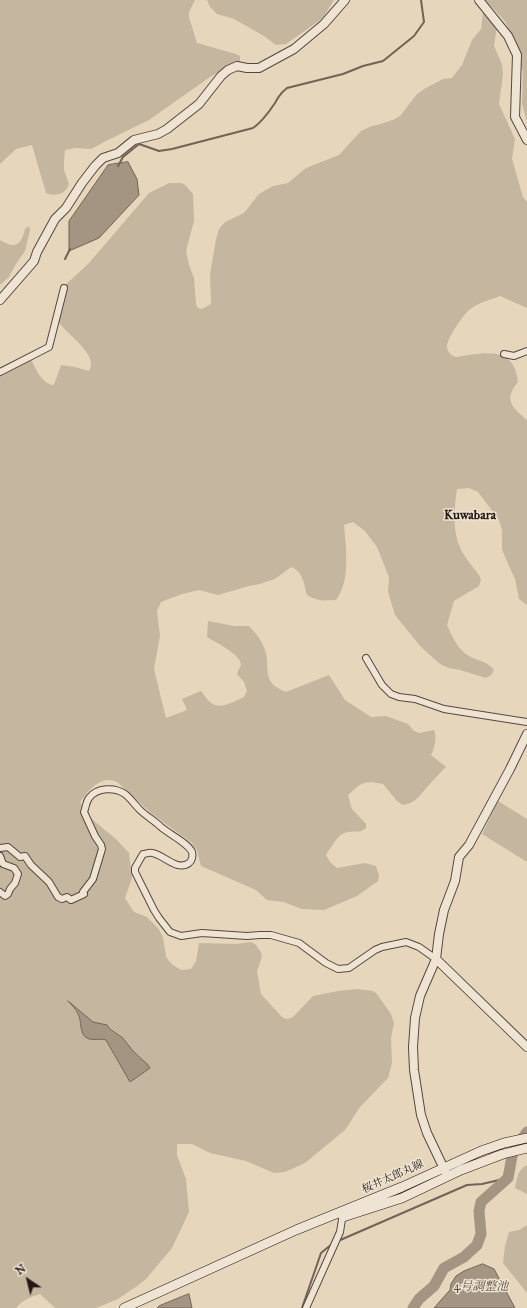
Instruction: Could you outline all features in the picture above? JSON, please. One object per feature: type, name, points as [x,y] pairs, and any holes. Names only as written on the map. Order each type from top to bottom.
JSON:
[{"type":"main road","name":"桜井太郎丸線","points":[[343,1215],[481,1151],[504,1143],[527,1138]]},
{"type":"main road","name":"桜井太郎丸線","points":[[124,1308],[296,1230],[402,1198],[503,1154],[527,1148]]},
{"type":"street","points":[[0,300],[34,261],[55,219],[72,201],[95,166],[104,158],[118,153],[134,140],[158,134],[167,129],[199,104],[221,76],[228,70],[237,66],[259,68],[294,49],[324,24],[345,0]]},
{"type":"street","points":[[480,0],[508,36],[517,55],[515,118],[527,140]]},
{"type":"street","points":[[0,372],[49,348],[64,288]]},
{"type":"street","points":[[504,354],[514,356],[527,351]]},
{"type":"street","points":[[366,658],[382,685],[391,694],[399,697],[415,699],[444,709],[527,722]]},
{"type":"street","points":[[448,1177],[427,1133],[421,1115],[414,1070],[413,1047],[415,1018],[420,996],[436,959],[444,910],[455,881],[460,857],[473,838],[527,734]]},
{"type":"street","points":[[0,848],[8,847],[20,857],[25,856],[31,865],[49,882],[58,897],[62,900],[67,897],[71,900],[78,897],[84,894],[83,892],[93,879],[102,849],[102,845],[95,836],[84,812],[87,802],[92,794],[101,790],[117,790],[124,794],[144,813],[185,844],[192,852],[191,861],[186,865],[169,861],[154,852],[143,854],[136,868],[135,872],[154,910],[170,932],[181,936],[202,933],[276,936],[299,943],[326,963],[338,969],[349,968],[375,950],[382,947],[406,942],[419,946],[436,959],[527,1047]]},
{"type":"street","points":[[0,856],[3,864],[14,868],[18,874],[15,883],[8,894],[6,896],[0,892]]},
{"type":"street","points":[[306,1308],[340,1232],[343,1215]]},
{"type":"shaded area","points":[[0,0],[195,0],[189,12],[189,17],[197,43],[236,54],[240,56],[240,61],[238,65],[224,69],[210,77],[149,120],[91,149],[76,148],[65,150],[64,170],[69,184],[66,190],[60,194],[53,195],[46,193],[32,145],[16,149],[0,164]]},
{"type":"shaded area","points":[[207,0],[334,0],[323,18],[286,44],[276,45],[264,36],[234,19],[217,14],[210,7]]},
{"type":"shaded area","points":[[485,0],[527,0],[527,122],[522,104],[523,72],[511,35],[505,21]]},
{"type":"shaded area","points":[[483,13],[495,21],[497,26],[494,46],[502,64],[503,74],[499,104],[515,139],[512,159],[523,197],[527,202],[527,308],[500,296],[476,305],[466,313],[459,322],[449,339],[447,347],[451,355],[456,357],[488,353],[503,356],[509,360],[515,370],[518,382],[513,388],[510,399],[517,411],[527,420],[527,605],[519,599],[515,579],[502,550],[502,530],[499,520],[478,492],[469,488],[457,489],[454,520],[458,543],[467,560],[479,575],[481,580],[479,586],[454,601],[447,625],[456,642],[465,653],[488,664],[494,670],[491,675],[486,678],[449,668],[440,664],[421,647],[395,615],[388,592],[389,577],[377,547],[365,531],[353,522],[344,525],[346,574],[341,592],[336,600],[321,600],[307,595],[301,575],[291,567],[275,579],[218,595],[199,590],[182,594],[161,602],[157,611],[160,636],[154,669],[166,718],[187,710],[182,699],[201,691],[209,701],[215,705],[226,705],[234,702],[244,697],[247,691],[244,682],[237,674],[241,665],[240,661],[221,645],[207,637],[208,621],[234,626],[249,626],[264,647],[267,657],[268,674],[273,684],[278,688],[286,692],[329,675],[345,700],[371,717],[386,716],[408,724],[414,731],[419,733],[434,730],[435,742],[431,755],[446,767],[417,798],[407,804],[403,805],[397,801],[383,784],[371,782],[360,785],[348,795],[352,809],[366,824],[366,828],[361,831],[348,832],[341,835],[326,855],[330,862],[337,868],[365,863],[376,866],[379,876],[378,881],[357,896],[324,910],[302,909],[283,902],[267,900],[256,890],[201,866],[197,851],[192,843],[152,814],[117,782],[106,780],[100,782],[87,793],[80,802],[88,816],[116,839],[129,853],[132,878],[125,898],[134,912],[147,917],[158,928],[163,937],[166,957],[173,965],[181,970],[191,969],[196,961],[199,943],[236,944],[251,942],[255,944],[261,952],[262,957],[257,971],[261,994],[283,1018],[288,1019],[293,1017],[313,996],[358,989],[373,991],[377,994],[391,1014],[394,1023],[391,1038],[392,1063],[388,1078],[360,1107],[345,1130],[305,1163],[285,1172],[274,1173],[246,1161],[210,1153],[192,1144],[177,1144],[177,1155],[186,1179],[189,1212],[172,1248],[146,1279],[118,1299],[96,1308],[55,1308],[40,1294],[27,1299],[16,1308],[0,1308],[0,376],[30,357],[36,370],[45,382],[49,384],[54,385],[61,365],[89,371],[91,365],[90,358],[86,351],[58,321],[57,310],[60,290],[89,263],[149,193],[169,183],[181,183],[185,185],[193,194],[194,221],[186,251],[194,278],[196,304],[198,308],[202,309],[211,304],[210,274],[216,239],[219,229],[225,222],[244,213],[259,194],[273,186],[288,183],[306,168],[339,155],[361,131],[400,116],[417,94],[426,88],[443,79],[452,78],[462,65],[472,40],[481,29]],"holes":[[[70,1003],[93,1022],[107,1025],[122,1036],[133,1051],[150,1068],[130,1082],[106,1040],[100,1038],[90,1038],[83,1035],[78,1015]]]},
{"type":"shaded area","points":[[29,226],[30,230],[25,251],[9,277],[0,285],[0,240],[13,245],[17,244],[22,239],[25,229]]},
{"type":"shaded area","points":[[498,801],[527,819],[527,862],[482,834]]},
{"type":"shaded area","points":[[527,1165],[527,1194],[515,1188],[520,1171]]},
{"type":"shaded area","points":[[527,1225],[527,1293],[503,1263],[505,1246],[509,1232],[519,1230]]},
{"type":"water","points":[[128,162],[137,179],[139,195],[99,238],[69,251],[69,221],[108,165]]},
{"type":"water","points":[[68,1001],[93,1022],[107,1025],[110,1029],[122,1037],[133,1051],[150,1068],[130,1082],[106,1040],[91,1039],[84,1036],[78,1014]]},
{"type":"water","name":"4号調整池","points":[[483,1264],[494,1269],[515,1308],[434,1308],[450,1290],[451,1284],[456,1276],[464,1271]]},
{"type":"water","points":[[189,1294],[192,1308],[157,1308],[159,1306]]},
{"type":"waterway","points":[[118,166],[123,157],[139,144],[159,151],[253,128],[265,117],[282,92],[287,88],[343,74],[363,66],[383,61],[414,36],[424,22],[421,0]]},
{"type":"waterway","points":[[65,259],[70,249]]},
{"type":"waterway","points":[[413,1308],[419,1299],[434,1286],[444,1268],[464,1257],[477,1245],[481,1234],[479,1211],[481,1202],[508,1178],[513,1151],[527,1132]]},
{"type":"waterway","points":[[338,1241],[467,1185],[482,1184],[508,1178]]},
{"type":"waterway","points":[[302,1308],[321,1253],[332,1244]]},
{"type":"district","name":"Kuwabara","points":[[470,516]]}]
